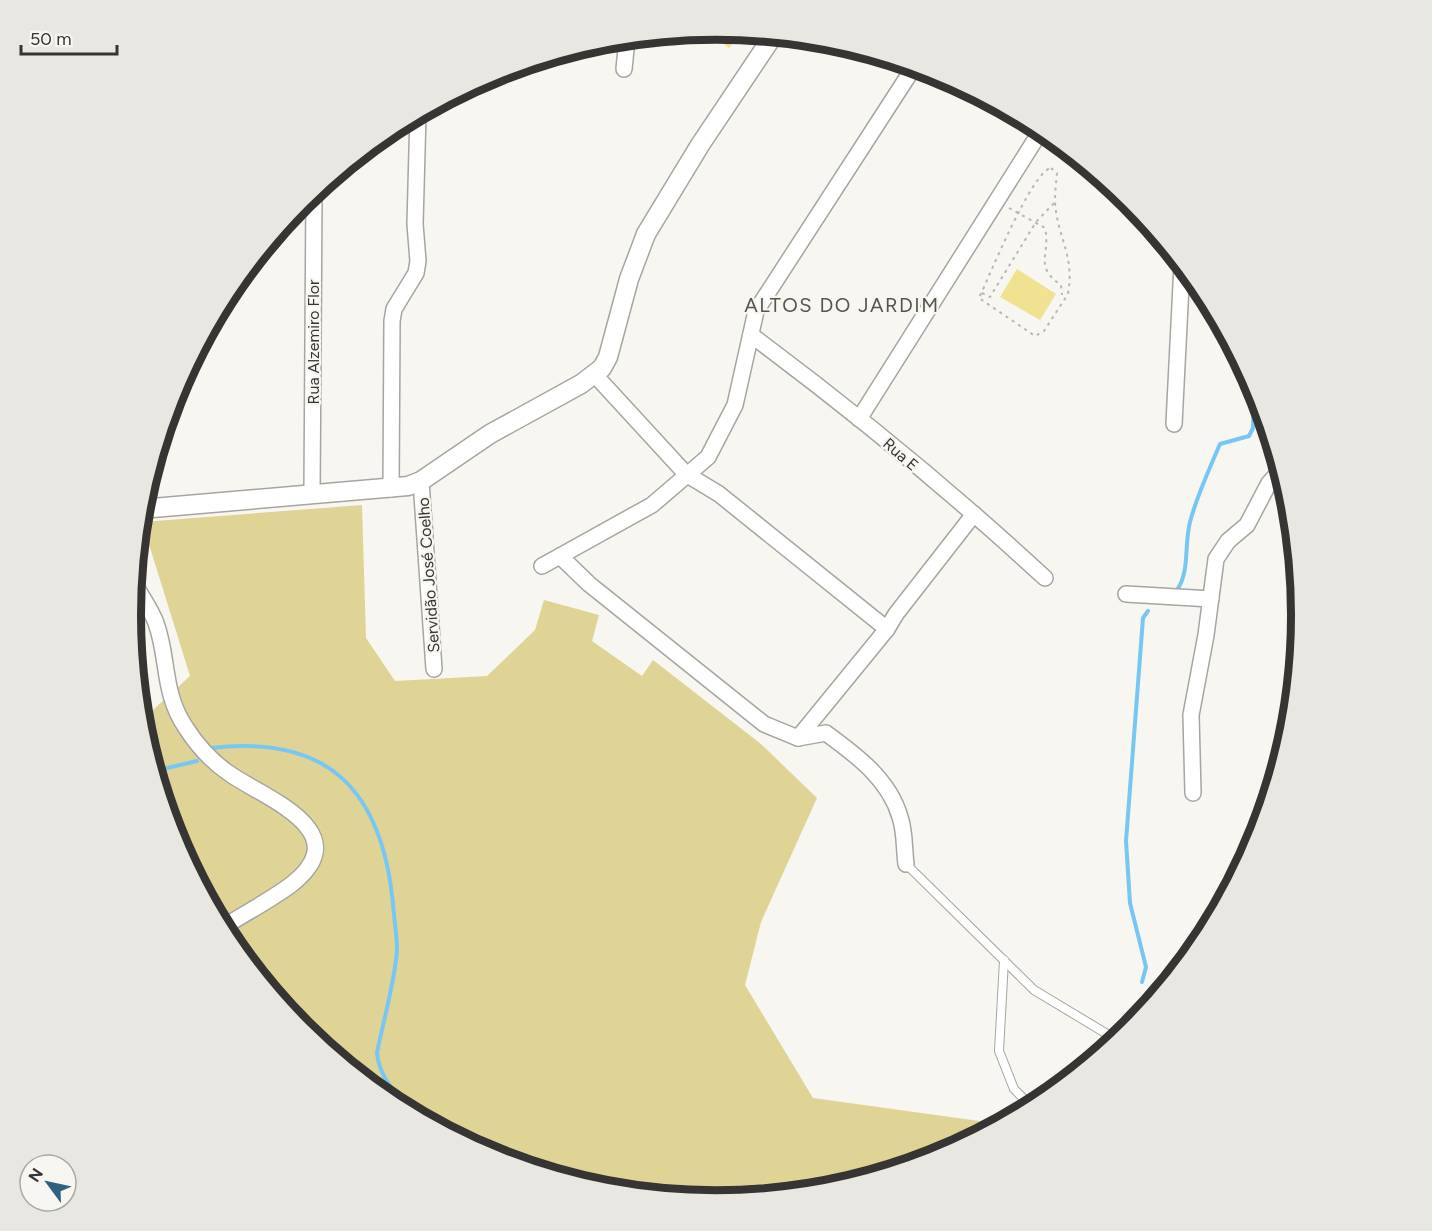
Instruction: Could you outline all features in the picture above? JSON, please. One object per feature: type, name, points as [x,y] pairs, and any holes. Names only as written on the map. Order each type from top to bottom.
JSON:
[{"type":"street","points":[[151,508],[208,505],[312,493],[391,489],[422,481],[489,434],[595,375],[608,357],[628,279],[646,234],[700,145],[768,43]]},
{"type":"street","points":[[624,69],[626,48]]},
{"type":"street","points":[[542,566],[652,505],[708,457],[726,427],[735,405],[756,311],[909,74]]},
{"type":"street","points":[[391,489],[392,321],[394,309],[416,273],[418,261],[415,224],[418,125]]},
{"type":"street","points":[[859,418],[1036,138]]},
{"type":"street","name":"Rua Alzemiro Flor","points":[[312,493],[314,204]]},
{"type":"street","points":[[1174,423],[1181,278]]},
{"type":"street","name":"Rua E","points":[[751,336],[859,418],[974,514],[1045,578]]},
{"type":"street","points":[[595,375],[686,474],[719,494],[887,629]]},
{"type":"street","points":[[1193,793],[1191,715],[1220,550],[1247,525],[1274,478]]},
{"type":"street","name":"Servidão José Coelho","points":[[422,481],[434,669]]},
{"type":"street","points":[[798,738],[887,629],[896,614],[974,514]]},
{"type":"street","points":[[560,556],[589,584],[764,724],[798,738],[826,733],[865,762],[883,784],[900,816],[906,864]]},
{"type":"street","points":[[1126,594],[1211,599]]},
{"type":"street","points":[[142,597],[155,621],[169,693],[184,726],[198,744],[229,774],[303,820],[314,844],[312,858],[293,883],[230,923]]},
{"type":"lane","points":[[906,864],[1034,990],[1061,1009],[1109,1035]]},
{"type":"lane","points":[[1004,960],[999,1051],[1014,1089],[1025,1100]]},
{"type":"path","points":[[1051,168],[1057,173],[1055,202],[1071,264],[1069,288],[1068,294],[1044,331],[1035,336],[979,298],[1018,212],[1047,169],[1051,168]]},
{"type":"path","points":[[996,200],[1045,228],[1047,239],[1043,265],[1047,273],[1061,285],[1062,295]]},
{"type":"path","points":[[981,292],[990,297],[1036,222],[1055,202]]},
{"type":"shaded area","points":[[362,505],[366,638],[395,681],[487,676],[535,630],[544,600],[599,615],[592,641],[642,676],[653,660],[761,744],[817,798],[761,922],[745,985],[813,1098],[987,1122],[936,1147],[865,1171],[791,1186],[754,1189],[678,1189],[641,1186],[567,1171],[496,1147],[428,1113],[366,1072],[309,1022],[260,966],[218,903],[185,836],[161,764],[150,713],[190,676],[147,537],[149,521]]},
{"type":"building","points":[[718,40],[734,41],[729,48]]},
{"type":"building","points":[[1017,269],[1056,294],[1040,320],[1000,297]]},
{"type":"waterway","points":[[1177,590],[1184,575],[1188,531],[1193,512],[1220,444],[1249,436],[1253,428],[1253,413]]},
{"type":"waterway","points":[[1142,982],[1146,967],[1130,903],[1126,841],[1143,618],[1148,611]]},
{"type":"waterway","points":[[211,748],[252,746],[288,751],[318,761],[342,778],[362,801],[377,830],[387,864],[393,904],[397,950],[394,975],[377,1053],[381,1070],[389,1085],[398,1094]]},
{"type":"waterway","points":[[163,769],[197,761]]},
{"type":"district","name":"ALTOS DO JARDIM","points":[[842,305]]}]
